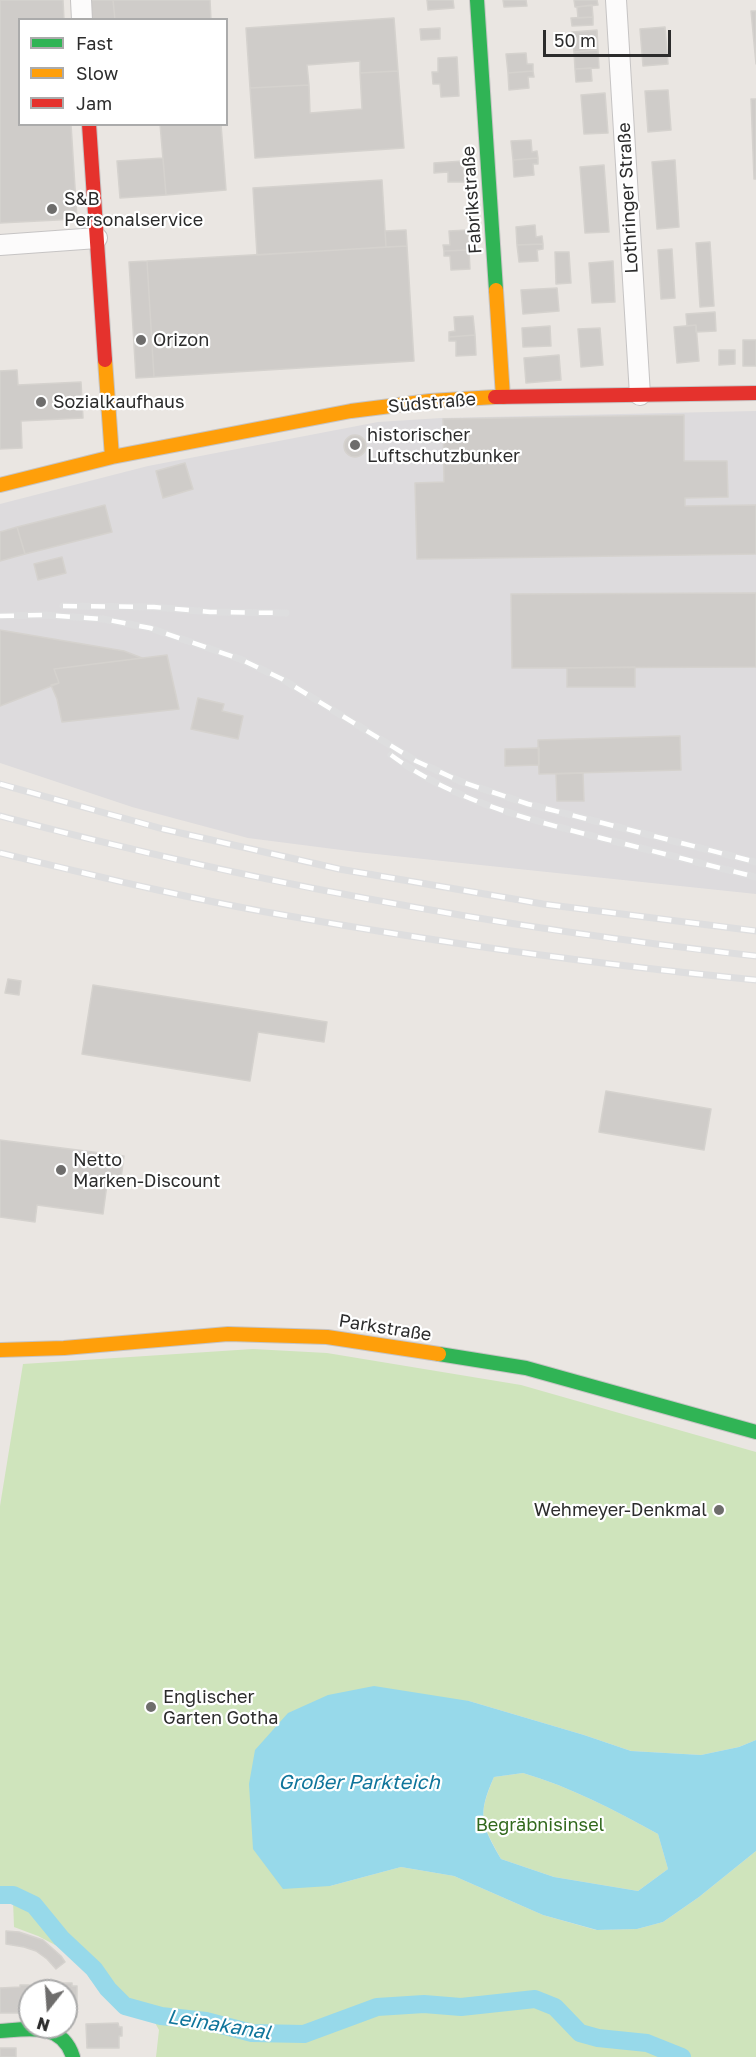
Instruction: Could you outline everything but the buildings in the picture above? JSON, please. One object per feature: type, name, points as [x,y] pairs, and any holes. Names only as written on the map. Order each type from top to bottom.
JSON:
[{"type":"street","points":[[81,0],[82,18]]},
{"type":"street","name":"Fabrikstraße","points":[[477,0],[503,398]]},
{"type":"street","name":"Lothringer Straße","points":[[616,0],[640,395]]},
{"type":"street","points":[[89,126],[112,458]]},
{"type":"street","points":[[0,245],[97,238]]},
{"type":"street","name":"Südstraße","points":[[0,485],[112,458],[351,411],[430,401],[756,393]]},
{"type":"street","name":"Parkstraße","points":[[0,1350],[64,1348],[228,1334],[327,1337],[526,1368],[756,1432]]},
{"type":"street","points":[[0,2031],[51,2031],[61,2035],[69,2042],[73,2057]]},
{"type":"shaded area","points":[[756,411],[756,894],[357,852],[248,838],[132,807],[0,763],[0,504],[148,466],[378,422],[441,418]]},
{"type":"green space","name":"Englischer Garten Gotha","points":[[253,1349],[327,1353],[521,1385],[756,1452],[756,1740],[739,1747],[701,1755],[631,1751],[469,1701],[330,1886],[401,1867],[454,1876],[543,1915],[596,1930],[637,1929],[663,1922],[699,1897],[756,1851],[756,2057],[156,2057],[159,2030],[153,2019],[128,2010],[90,1979],[82,1965],[59,1947],[14,1927],[13,1900],[0,1900],[0,1506],[23,1364]]},
{"type":"green space","name":"Begräbnisinsel","points":[[523,1773],[575,1792],[658,1834],[668,1869],[638,1891],[554,1877],[501,1859],[486,1827],[483,1811],[485,1801],[494,1777]]},
{"type":"water","name":"Großer Parkteich","points":[[374,1686],[469,1701],[631,1751],[701,1755],[739,1747],[756,1740],[756,1851],[699,1897],[663,1922],[637,1929],[597,1930],[543,1915],[454,1876],[401,1867],[330,1886],[283,1889],[253,1849],[249,1784],[255,1750],[288,1713],[328,1695]],"holes":[[[523,1773],[592,1800],[658,1834],[668,1869],[638,1891],[554,1877],[501,1859],[486,1828],[483,1810],[485,1801],[494,1777]]]},
{"type":"waterway","name":"Leinakanal","points":[[0,1895],[13,1895],[34,1905],[61,1938],[94,1969],[108,1989],[125,2006],[161,2016],[206,2021],[252,2033],[304,2034],[377,2007],[424,2004],[461,2007],[535,1999],[555,2007],[580,2033],[598,2038],[647,2043],[682,2057]]},
{"type":"railway","points":[[63,606],[154,607],[210,612],[286,613]]},
{"type":"railway","points":[[0,616],[44,615],[103,619],[150,628],[240,659],[282,679],[416,761],[462,782],[528,804],[756,862]]},
{"type":"railway","points":[[391,755],[440,785],[518,816],[756,877]]},
{"type":"railway","points":[[0,784],[163,829],[339,869],[543,904],[756,931]]},
{"type":"railway","points":[[0,816],[187,862],[375,900],[565,932],[756,956]]},
{"type":"railway","points":[[0,853],[199,899],[327,923],[572,959],[756,980]]},
{"type":"traffic: fast","points":[[477,0],[496,290]]},
{"type":"traffic: fast","points":[[439,1354],[526,1368],[756,1432]]},
{"type":"traffic: fast","points":[[0,2031],[33,2029],[53,2033],[68,2046],[73,2057]]},
{"type":"traffic: slow","points":[[496,290],[503,397]]},
{"type":"traffic: slow","points":[[105,360],[112,457]]},
{"type":"traffic: slow","points":[[0,485],[112,457],[351,411],[430,401],[495,397]]},
{"type":"traffic: slow","points":[[0,1350],[64,1348],[228,1334],[327,1337],[439,1354]]},
{"type":"traffic: jam","points":[[89,126],[105,360]]},
{"type":"traffic: jam","points":[[495,397],[756,393]]},
{"type":"place","name":"S&B Personalservice","points":[[52,209]]},
{"type":"place","name":"Orizon","points":[[141,340]]},
{"type":"place","name":"Sozialkaufhaus","points":[[41,402]]},
{"type":"place","name":"historischer Luftschutzbunker","points":[[355,445]]},
{"type":"place","name":"Netto Marken-Discount","points":[[61,1170]]},
{"type":"place","name":"Wehmeyer-Denkmal","points":[[719,1510]]},
{"type":"place","name":"Englischer Garten Gotha","points":[[151,1707]]}]
